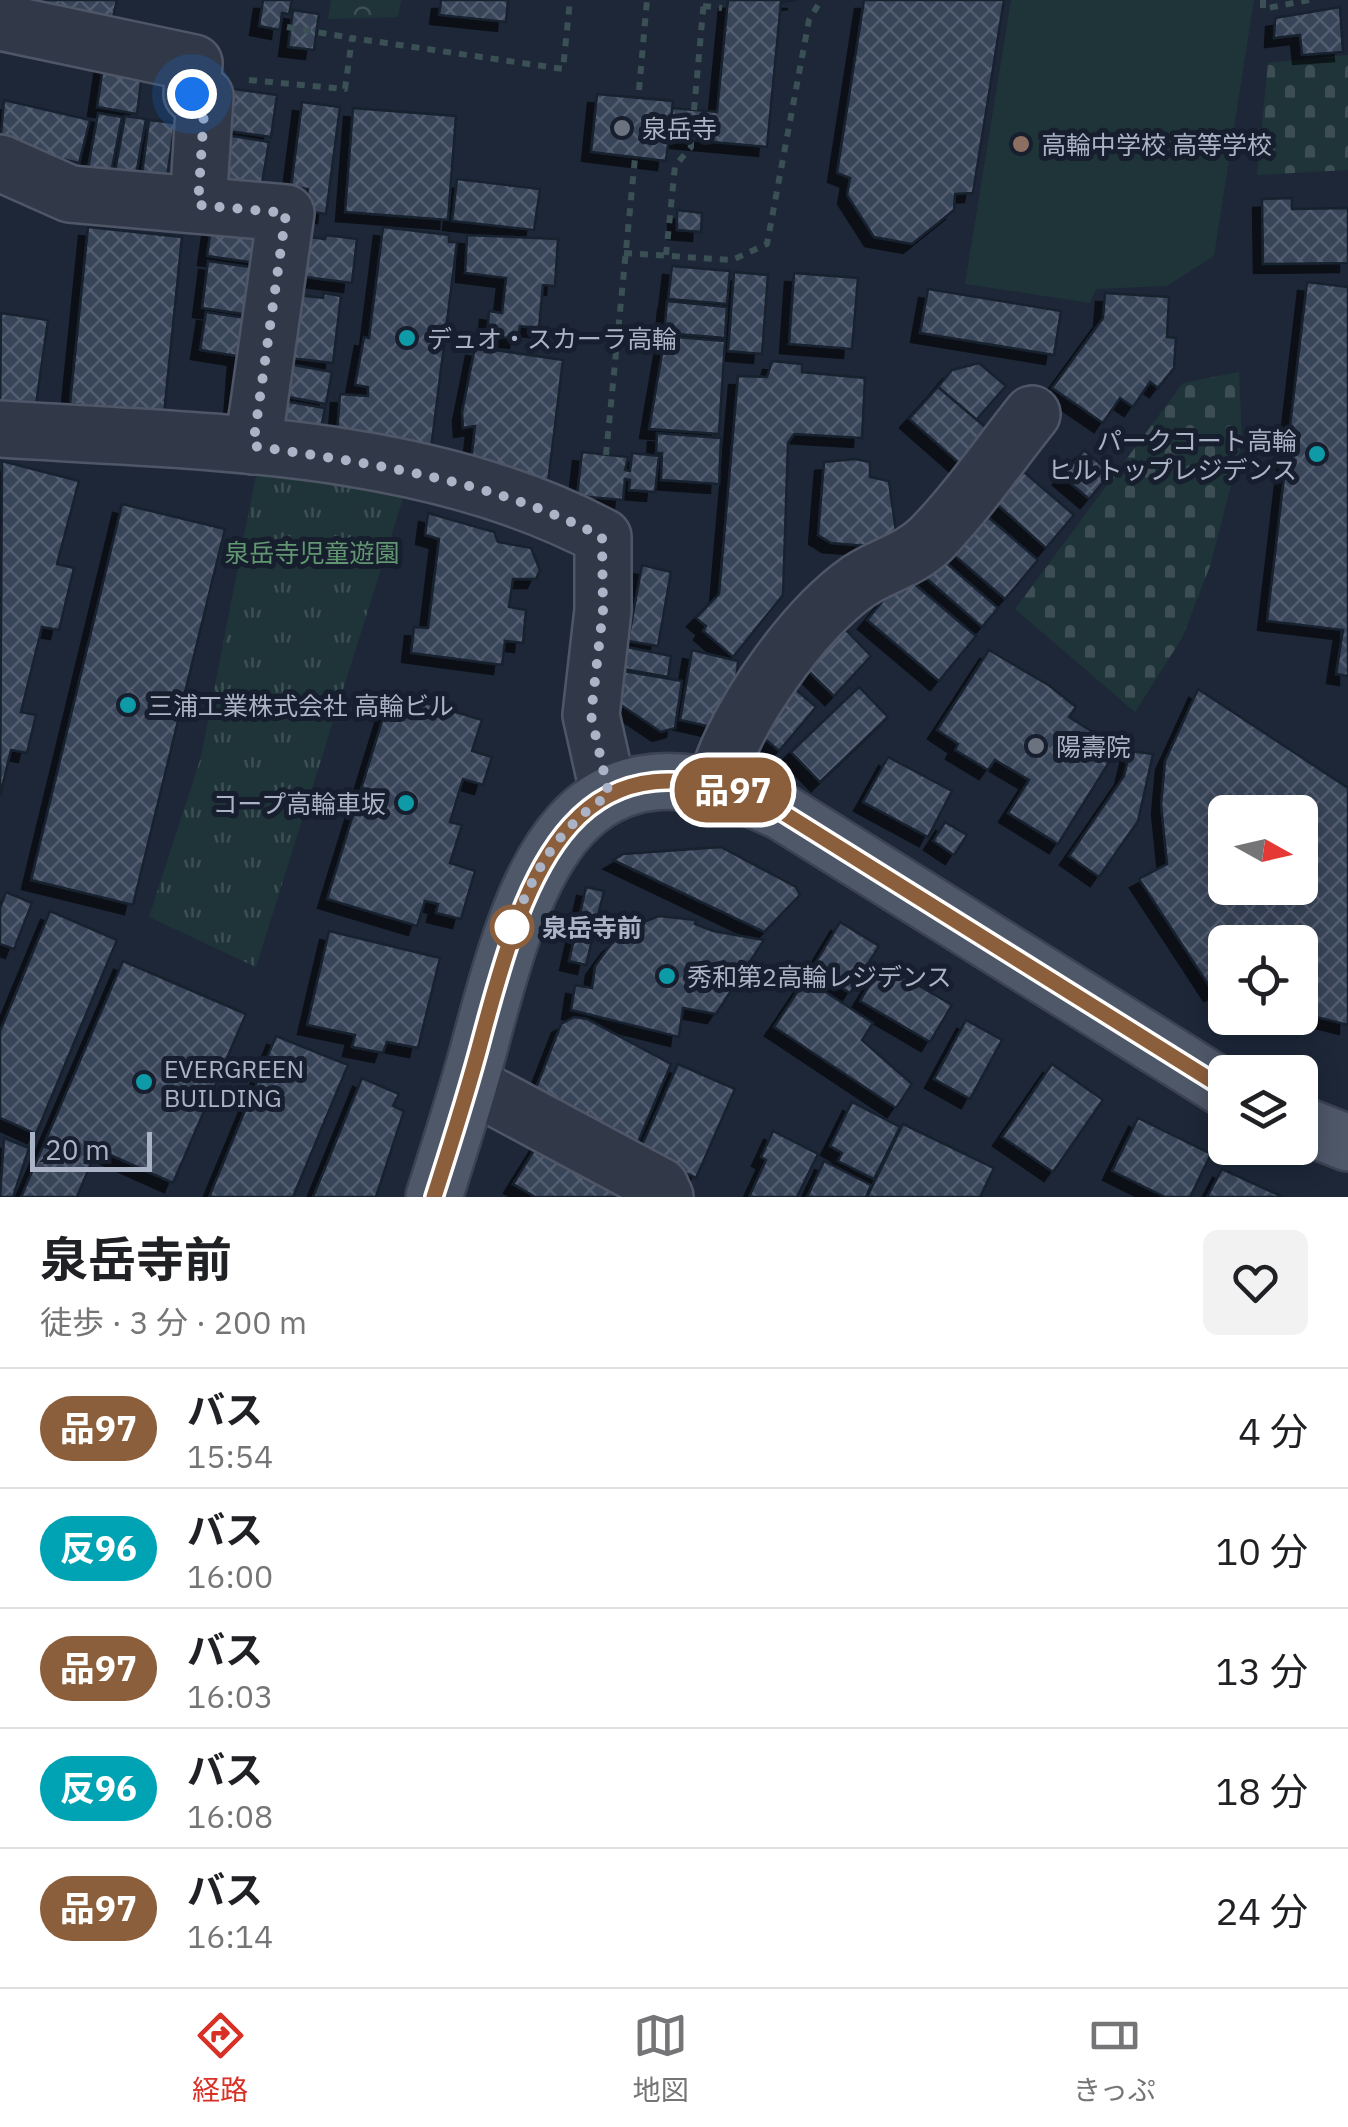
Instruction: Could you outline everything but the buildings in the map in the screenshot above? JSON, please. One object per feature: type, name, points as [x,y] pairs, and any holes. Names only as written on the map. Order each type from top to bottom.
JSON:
[{"type":"main road","points":[[434,1197],[470,1084],[511,930],[541,860],[590,807],[609,795],[656,782],[716,784],[782,812],[1208,1078]]},
{"type":"main road","points":[[1318,1131],[1348,1142]]},
{"type":"street","points":[[0,22],[194,63],[192,94],[205,96],[198,205]]},
{"type":"street","points":[[0,163],[70,194],[286,213],[253,446]]},
{"type":"street","points":[[716,784],[726,746],[760,689],[829,609],[860,580],[906,559],[932,538],[1032,414]]},
{"type":"street","points":[[0,428],[253,446],[406,469],[550,509],[602,537],[603,610],[591,715],[609,795]]},
{"type":"street","points":[[470,1084],[660,1186],[665,1197]]},
{"type":"path","points":[[287,28],[562,68],[570,0]]},
{"type":"path","points":[[639,90],[647,0]]},
{"type":"path","points":[[624,253],[732,260],[768,244],[808,20],[821,0]]},
{"type":"path","points":[[1263,0],[1264,10],[1308,0]]},
{"type":"path","points":[[694,110],[704,3],[722,8]]},
{"type":"path","points":[[233,78],[345,89],[352,38]]},
{"type":"path","points":[[666,255],[675,166],[691,147],[692,139]]},
{"type":"path","points":[[606,455],[634,158]]},
{"type":"green space","points":[[331,0],[401,0],[398,17],[328,19]]},
{"type":"green space","points":[[1011,0],[1254,0],[1214,256],[1167,286],[1096,289],[1090,303],[965,284]]},
{"type":"green space","points":[[1348,55],[1348,170],[1257,175],[1268,63]]},
{"type":"green space","points":[[1239,372],[1242,443],[1210,566],[1182,638],[1135,712],[1015,609],[1183,383]]},
{"type":"green space","name":"泉岳寺児童遊園","points":[[257,470],[405,492],[256,967],[149,917],[201,757]]},
{"type":"bus line","name":"品97","points":[[434,1197],[470,1084],[511,930],[541,860],[590,807],[609,795],[656,782],[716,784],[782,812],[1208,1079]]},
{"type":"place","name":"泉岳寺","points":[[622,128]]},
{"type":"place","name":"高輪中学校 高等学校","points":[[1021,144]]},
{"type":"place","name":"デュオ・スカーラ高輪","points":[[407,338]]},
{"type":"place","name":"パークコート高輪 ヒルトップレジデンス","points":[[1317,454]]},
{"type":"place","name":"三浦工業株式会社 高輪ビル","points":[[128,705]]},
{"type":"place","name":"陽壽院","points":[[1036,746]]},
{"type":"place","name":"コープ高輪車坂","points":[[406,803]]},
{"type":"place","name":"泉岳寺前","points":[[512,927]]},
{"type":"place","name":"秀和第2高輪レジデンス","points":[[667,976]]},
{"type":"place","name":"EVERGREEN BUILDING","points":[[144,1082]]},
{"type":"route","points":[[192,94],[205,96],[198,205],[286,213],[253,446],[406,469],[550,509],[602,537],[603,610],[591,715],[609,795],[590,807],[541,860],[511,930],[512,927]]}]
